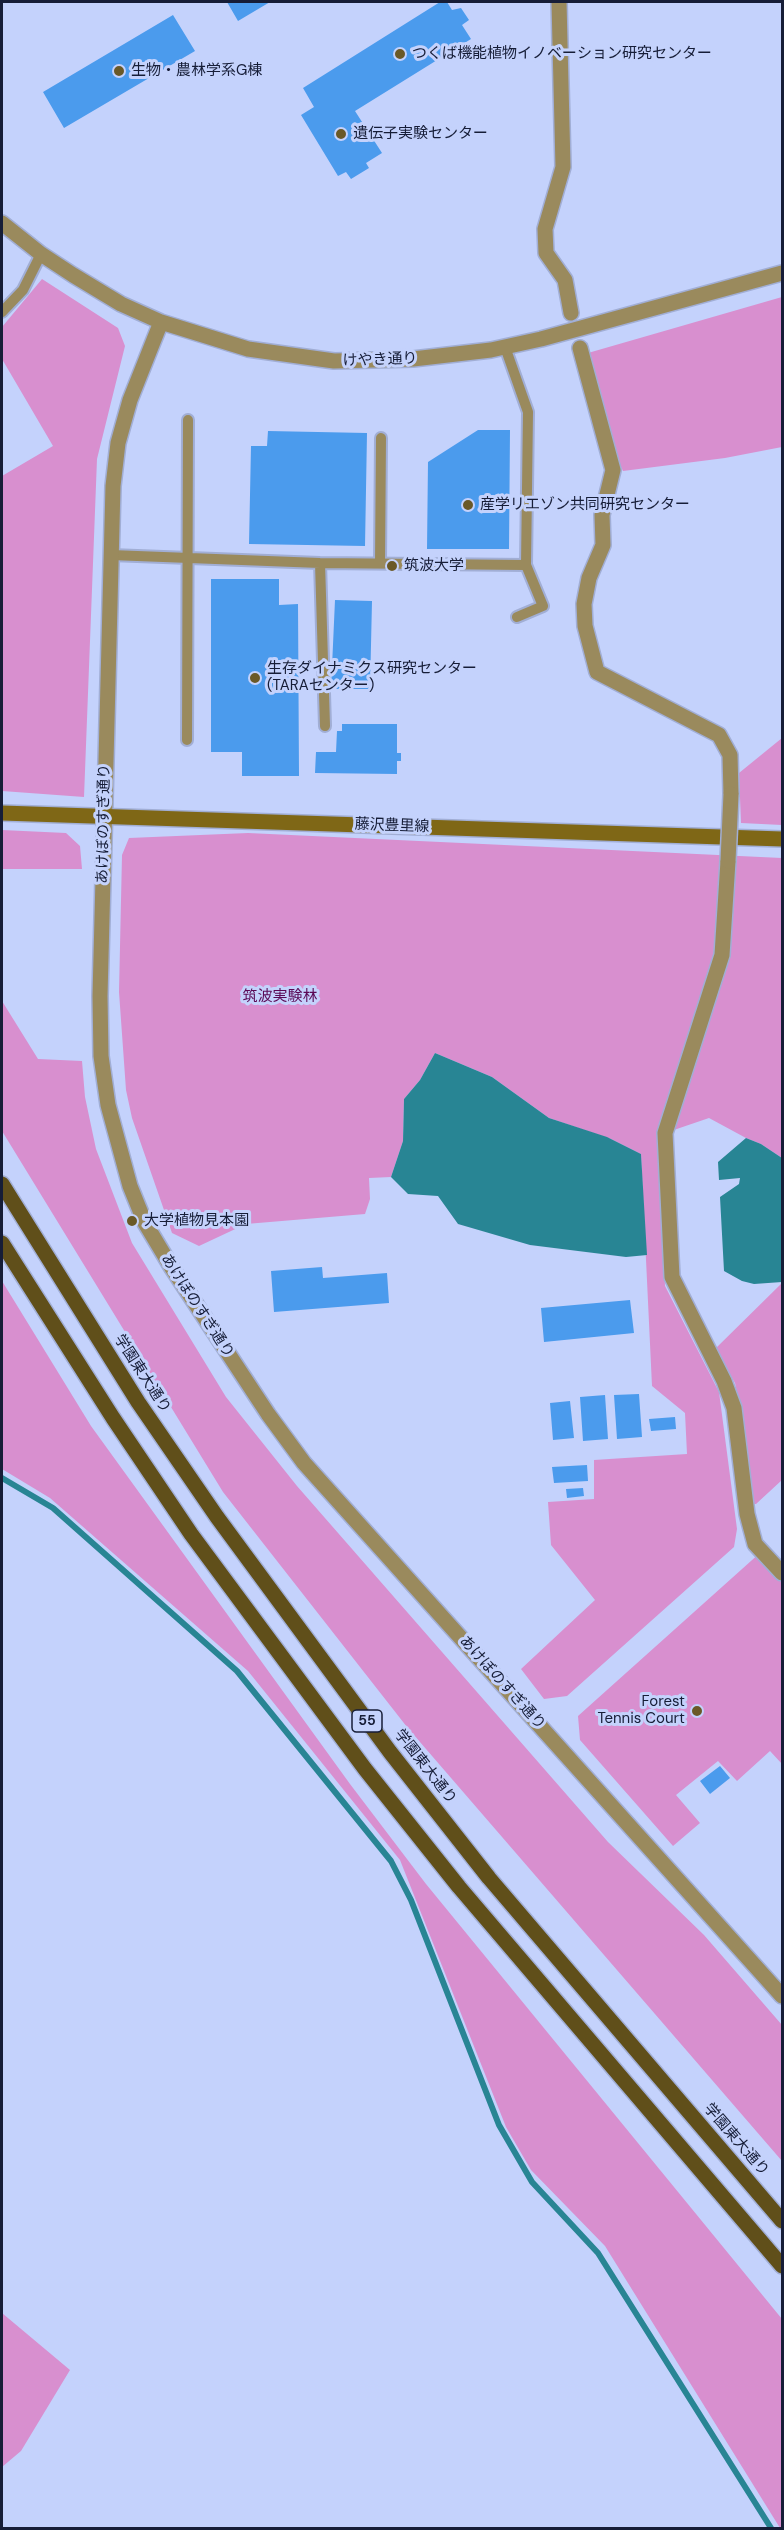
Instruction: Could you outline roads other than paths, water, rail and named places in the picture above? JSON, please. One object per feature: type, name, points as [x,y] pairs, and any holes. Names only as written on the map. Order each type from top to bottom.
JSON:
[{"type":"main road","name":"藤沢豊里線","points":[[2,813],[783,839]]},
{"type":"main road","name":"学園東大通り","points":[[2,1184],[138,1402],[257,1575],[390,1752],[489,1878],[783,2221]]},
{"type":"main road","name":"55","points":[[2,1243],[190,1534],[365,1769],[459,1887],[783,2266]]},
{"type":"street","points":[[559,2],[563,167],[545,229],[546,253],[565,280],[571,314]]},
{"type":"street","name":"けやき通り","points":[[2,223],[41,254],[122,304],[162,322],[248,349],[334,362],[431,358],[505,347],[783,273]]},
{"type":"street","name":"あけぼのすぎ通り","points":[[162,322],[130,400],[118,443],[113,486],[100,996],[101,1056],[108,1105],[120,1155],[145,1223],[230,1358],[304,1463],[783,1996]]},
{"type":"street","points":[[579,348],[613,470],[602,515],[603,545],[589,578],[584,604],[585,626],[597,672],[720,735],[730,755],[731,794],[722,955],[665,1133],[672,1278],[724,1381],[734,1407],[747,1514],[755,1544],[783,1573]]},
{"type":"lane","points":[[2,312],[23,290],[41,254]]},
{"type":"lane","points":[[505,347],[528,412],[526,565],[543,606],[517,617]]},
{"type":"lane","points":[[187,740],[188,420]]},
{"type":"lane","points":[[380,563],[381,438]]},
{"type":"lane","points":[[111,555],[320,563],[526,565]]},
{"type":"lane","points":[[320,563],[325,726]]},
{"type":"waterway","points":[[2,1478],[53,1508],[237,1671],[391,1861],[411,1900],[499,2125],[532,2182],[598,2253],[771,2528]]},
{"type":"place","name":"つくば機能植物イノベーション研究センター","points":[[400,54]]},
{"type":"place","name":"生物・農林学系G棟","points":[[119,71]]},
{"type":"place","name":"遺伝子実験センター","points":[[341,134]]},
{"type":"place","name":"産学リエゾン共同研究センター","points":[[468,505]]},
{"type":"place","name":"筑波大学","points":[[392,566]]},
{"type":"place","name":"生存ダイナミクス研究センター (TARAセンター)","points":[[255,678]]},
{"type":"place","name":"大学植物見本園","points":[[132,1221]]},
{"type":"place","name":"Forest Tennis Court","points":[[697,1711]]},
{"type":"park label","name":"筑波実験林","points":[[280,997]]}]
